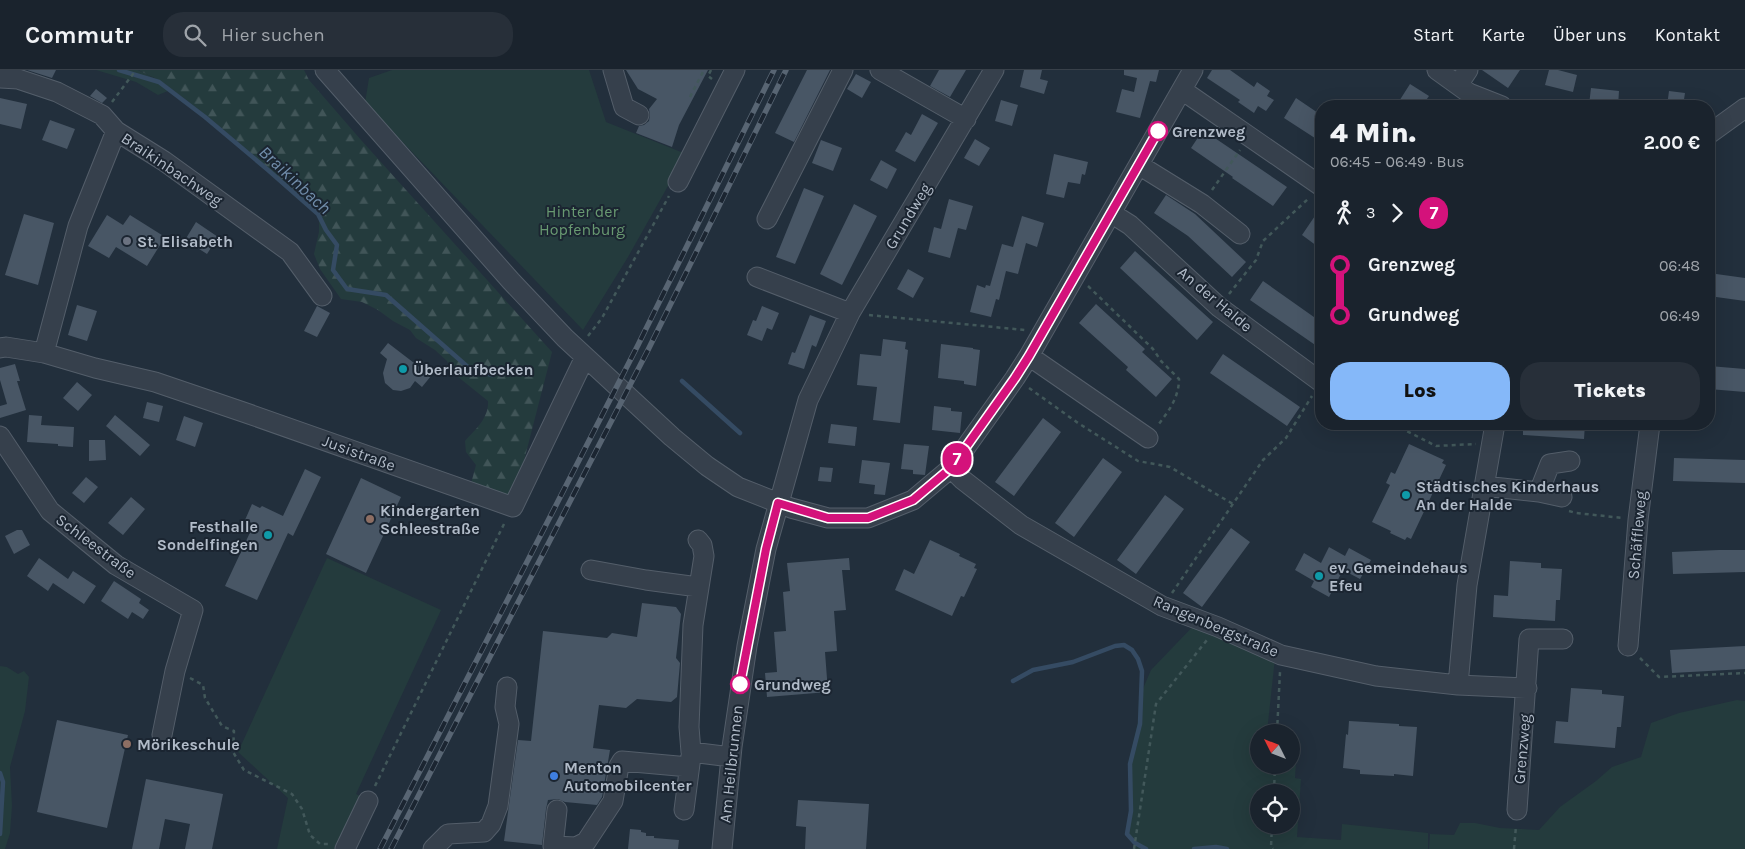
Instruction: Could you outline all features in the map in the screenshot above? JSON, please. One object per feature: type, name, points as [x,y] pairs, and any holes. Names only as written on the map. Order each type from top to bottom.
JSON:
[{"type":"street","points":[[326,70],[505,274],[565,338],[672,437],[707,466],[738,487],[778,503],[828,518],[868,518],[913,500],[951,468],[1029,356],[1193,70]]},
{"type":"street","points":[[613,70],[624,107],[639,115]]},
{"type":"street","points":[[678,182],[735,70]]},
{"type":"street","points":[[767,219],[844,70]]},
{"type":"street","points":[[880,70],[966,119]]},
{"type":"street","name":"Grundweg","points":[[778,503],[808,400],[850,314],[994,70]]},
{"type":"street","points":[[1437,70],[1464,89],[1489,100]]},
{"type":"street","name":"Braikinbachweg","points":[[0,78],[18,79],[56,92],[102,115],[116,131],[164,161],[290,252],[322,296]]},
{"type":"street","points":[[1182,90],[1249,136],[1315,187]]},
{"type":"street","points":[[1715,130],[1745,108]]},
{"type":"street","points":[[44,353],[78,226],[116,131]]},
{"type":"street","points":[[1139,165],[1202,204],[1240,234]]},
{"type":"street","name":"An der Halde","points":[[1111,213],[1130,225],[1219,307],[1315,383]]},
{"type":"street","points":[[757,277],[850,314]]},
{"type":"street","name":"Jusistraße","points":[[0,348],[6,347],[44,353],[95,368],[155,382],[513,507]]},
{"type":"street","points":[[1029,356],[1148,438]]},
{"type":"street","points":[[513,507],[585,357]]},
{"type":"street","name":"Schäffleweg","points":[[1628,646],[1638,520],[1649,430]]},
{"type":"street","points":[[1493,433],[1467,585],[1458,685],[1527,688]]},
{"type":"street","name":"Schleestraße","points":[[0,436],[50,511],[116,565],[193,610],[175,671]]},
{"type":"street","points":[[1538,492],[1550,464],[1570,461]]},
{"type":"street","name":"Rangenbergstraße","points":[[951,468],[963,480],[1021,525],[1162,606],[1281,654],[1376,676],[1458,685]]},
{"type":"street","points":[[1484,486],[1538,492],[1562,502]]},
{"type":"street","name":"Am Heilbrunnen","points":[[722,849],[730,757],[747,646],[766,549],[778,503]]},
{"type":"street","points":[[684,810],[690,760],[689,727],[693,625],[704,556],[702,545],[698,540]]},
{"type":"street","points":[[591,570],[698,587]]},
{"type":"street","name":"Grenzweg","points":[[1517,810],[1529,639],[1563,638]]},
{"type":"street","points":[[162,735],[175,671]]},
{"type":"street","points":[[433,849],[448,834],[484,832],[491,824],[498,806],[509,724],[505,707],[508,687]]},
{"type":"street","points":[[557,810],[554,846],[576,847],[586,842],[613,801],[619,766],[622,761],[690,760],[730,757]]},
{"type":"street","points":[[346,847],[368,801]]},
{"type":"path","points":[[102,115],[136,70]]},
{"type":"path","points":[[690,97],[704,70]]},
{"type":"path","points":[[708,76],[711,70]]},
{"type":"path","points":[[1202,204],[1249,136]]},
{"type":"path","points":[[585,357],[584,342],[602,318],[678,182]]},
{"type":"path","points":[[1219,307],[1256,260],[1263,241],[1315,192]]},
{"type":"path","points":[[1076,275],[1153,349],[1161,361],[1179,379],[1179,389],[1169,412],[1148,438]]},
{"type":"path","points":[[850,314],[1043,332]]},
{"type":"path","points":[[1015,378],[1078,423],[1138,461],[1170,467],[1234,504]]},
{"type":"path","points":[[1162,606],[1263,460],[1286,438],[1315,392]]},
{"type":"path","points":[[1405,430],[1436,446],[1449,446],[1493,433]]},
{"type":"path","points":[[1562,502],[1576,513],[1638,520]]},
{"type":"path","points":[[368,801],[513,507]]},
{"type":"path","points":[[1134,849],[1156,704],[1218,627]]},
{"type":"path","points":[[1628,646],[1659,677],[1745,673]]},
{"type":"path","points":[[1277,724],[1281,654]]},
{"type":"path","points":[[175,671],[203,685],[205,698],[222,726],[234,731],[233,752],[244,770],[292,794],[302,809],[310,835],[320,844],[346,847]]},
{"type":"path","points":[[1514,849],[1517,810]]},
{"type":"path","points":[[1272,834],[1271,847],[1273,849]]},
{"type":"green space","points":[[96,70],[138,70],[160,81],[162,86],[168,91],[158,95],[136,82]]},
{"type":"green space","points":[[139,70],[304,70],[309,80],[361,140],[552,352],[512,507],[469,491],[476,465],[466,452],[465,441],[484,418],[488,401],[452,372],[447,361],[435,350],[416,338],[410,330],[362,302],[341,299],[320,269],[314,254],[319,232],[319,214],[203,113],[162,82]]},
{"type":"green space","name":"Hinter der Hopfenburg","points":[[392,70],[589,70],[606,122],[686,154],[628,257],[583,330],[365,103],[369,78]]},
{"type":"green space","points":[[327,558],[441,610],[356,794],[368,800],[344,849],[277,849],[288,798],[238,752]]},
{"type":"green space","points":[[1199,620],[1276,649],[1268,724],[1250,724],[1250,774],[1295,774],[1295,778],[1301,779],[1300,794],[1300,784],[1250,784],[1250,834],[1297,834],[1297,837],[1341,840],[1342,824],[1428,833],[1428,849],[1134,849],[1134,845],[1126,834],[1130,811],[1128,764],[1138,722],[1139,698],[1151,670]]},
{"type":"green space","points":[[0,666],[7,667],[18,674],[24,671],[29,677],[25,711],[10,767],[12,806],[10,833],[5,849],[0,849]]},
{"type":"green space","points":[[1737,700],[1745,701],[1745,849],[1429,849],[1430,834],[1454,835],[1460,823],[1539,830],[1560,807],[1612,767],[1641,757],[1651,723],[1679,713]]},
{"type":"building","points":[[27,70],[56,70],[52,78]]},
{"type":"building","points":[[626,70],[708,70],[679,125],[672,147],[636,133],[639,126],[649,121],[649,109],[657,99],[638,89]]},
{"type":"building","points":[[807,70],[830,70],[794,142],[775,133]]},
{"type":"building","points":[[939,70],[966,70],[950,97],[930,86]]},
{"type":"building","points":[[1024,70],[1042,70],[1040,79],[1048,81],[1044,94],[1020,87]]},
{"type":"building","points":[[1124,70],[1159,70],[1156,82],[1150,81],[1140,118],[1116,112],[1122,89],[1134,92],[1137,78],[1124,75]]},
{"type":"building","points":[[1212,70],[1230,70],[1254,87],[1257,82],[1270,91],[1267,96],[1274,100],[1266,111],[1258,106],[1254,113],[1238,102],[1240,100],[1207,78]]},
{"type":"building","points":[[1482,70],[1520,70],[1508,88]]},
{"type":"building","points":[[1549,70],[1558,70],[1577,75],[1573,92],[1545,85]]},
{"type":"building","points":[[856,74],[871,82],[862,98],[847,89]]},
{"type":"building","points":[[1410,84],[1429,96],[1426,100],[1400,100]]},
{"type":"building","points":[[1591,88],[1619,91],[1618,100],[1590,100]]},
{"type":"building","points":[[96,89],[107,98],[102,103],[90,96]]},
{"type":"building","points":[[1669,91],[1685,93],[1684,100],[1668,100]]},
{"type":"building","points":[[0,98],[27,104],[21,129],[0,124]]},
{"type":"building","points":[[1296,98],[1315,111],[1315,138],[1284,118]]},
{"type":"building","points":[[1001,100],[1018,105],[1012,126],[995,121]]},
{"type":"building","points":[[922,114],[938,123],[915,162],[895,151],[906,132],[911,135]]},
{"type":"building","points":[[50,120],[75,129],[67,149],[42,140]]},
{"type":"building","points":[[1203,130],[1287,187],[1273,206],[1191,148]]},
{"type":"building","points":[[975,139],[990,148],[979,166],[964,158]]},
{"type":"building","points":[[821,140],[842,148],[833,171],[812,163]]},
{"type":"building","points":[[1054,154],[1088,162],[1085,175],[1082,174],[1080,184],[1068,182],[1064,198],[1046,194]]},
{"type":"building","points":[[881,160],[897,169],[887,189],[870,180]]},
{"type":"building","points":[[804,188],[824,196],[795,264],[776,257]]},
{"type":"building","points":[[1166,195],[1195,214],[1246,262],[1232,277],[1188,236],[1154,213]]},
{"type":"building","points":[[949,199],[973,206],[966,230],[958,228],[950,258],[928,252],[934,227],[941,229]]},
{"type":"building","points":[[854,204],[877,216],[842,285],[820,274]]},
{"type":"building","points":[[24,214],[54,223],[38,285],[5,275]]},
{"type":"building","name":"St. Elisabeth","points":[[107,215],[123,225],[130,215],[165,237],[147,266],[116,247],[109,258],[88,246]]},
{"type":"building","points":[[1022,216],[1044,223],[1037,247],[1026,243],[1018,274],[1006,271],[999,300],[996,299],[991,317],[970,312],[977,285],[985,288],[986,285],[990,286],[1002,244],[1013,247]]},
{"type":"building","points":[[1315,216],[1315,245],[1302,235]]},
{"type":"building","points":[[196,222],[218,237],[207,254],[185,240]]},
{"type":"building","points":[[1135,251],[1213,322],[1197,340],[1120,268]]},
{"type":"building","points":[[908,269],[924,278],[913,298],[897,289]]},
{"type":"building","points":[[1715,274],[1745,278],[1745,301],[1715,297]]},
{"type":"building","points":[[1263,281],[1315,318],[1315,345],[1250,300]]},
{"type":"building","points":[[1096,304],[1145,349],[1142,352],[1172,379],[1156,397],[1126,370],[1128,367],[1079,323]]},
{"type":"building","points":[[77,305],[97,311],[87,341],[68,335]]},
{"type":"building","points":[[317,306],[330,313],[317,337],[304,331]]},
{"type":"building","points":[[762,306],[779,313],[772,330],[767,328],[762,341],[747,335],[753,320],[756,321]]},
{"type":"building","points":[[810,315],[826,321],[816,347],[812,345],[804,369],[788,364],[792,352],[795,353]]},
{"type":"building","points":[[883,339],[906,342],[905,349],[908,350],[900,423],[873,420],[877,387],[857,385],[860,354],[881,356]]},
{"type":"building","name":"Überlaufbecken","points":[[388,343],[431,376],[422,387],[415,381],[410,388],[401,391],[393,390],[385,383],[383,373],[387,359],[380,353]]},
{"type":"building","points":[[941,344],[980,350],[976,386],[964,384],[964,381],[938,378]]},
{"type":"building","points":[[1223,354],[1300,407],[1287,426],[1210,373]]},
{"type":"building","points":[[15,364],[20,381],[17,381],[26,410],[0,418],[0,406],[7,404],[0,380],[0,368]]},
{"type":"building","points":[[1715,366],[1745,369],[1745,392],[1715,390]]},
{"type":"building","points":[[77,382],[92,395],[78,411],[63,398]]},
{"type":"building","points":[[147,402],[163,406],[159,422],[143,418]]},
{"type":"building","points":[[934,406],[951,408],[951,411],[962,412],[960,433],[932,430]]},
{"type":"building","points":[[29,415],[42,416],[41,425],[74,427],[73,447],[27,442]]},
{"type":"building","points":[[115,415],[150,445],[140,456],[106,426]]},
{"type":"building","points":[[184,416],[203,423],[195,447],[176,440]]},
{"type":"building","points":[[1043,418],[1061,432],[1014,496],[995,482]]},
{"type":"building","points":[[831,424],[857,427],[855,446],[828,443]]},
{"type":"building","points":[[1523,430],[1585,430],[1584,439],[1523,435]]},
{"type":"building","points":[[89,440],[105,440],[106,460],[89,461]]},
{"type":"building","points":[[904,444],[929,446],[925,475],[913,474],[913,470],[901,469]]},
{"type":"building","name":"Städtisches Kinderhaus An der Halde","points":[[1409,444],[1444,460],[1442,463],[1446,465],[1411,539],[1407,537],[1405,540],[1372,522],[1390,485],[1386,483],[1391,472],[1395,474]]},
{"type":"building","points":[[1103,458],[1122,472],[1074,537],[1055,523]]},
{"type":"building","points":[[1674,458],[1745,460],[1745,483],[1673,481]]},
{"type":"building","points":[[862,460],[890,463],[885,495],[874,494],[875,485],[859,483]]},
{"type":"building","points":[[820,467],[833,468],[831,482],[818,481]]},
{"type":"building","name":"Festhalle Sondelfingen","points":[[305,469],[321,477],[293,536],[288,533],[257,600],[225,586],[254,524],[245,520],[252,504],[260,508],[262,506],[283,516]]},
{"type":"building","points":[[86,477],[98,487],[84,503],[72,493]]},
{"type":"building","points":[[361,478],[401,497],[366,573],[326,554]]},
{"type":"building","points":[[1165,495],[1184,509],[1136,574],[1117,560]]},
{"type":"building","points":[[131,497],[145,509],[123,535],[108,523]]},
{"type":"building","points":[[1231,528],[1250,542],[1202,607],[1183,593]]},
{"type":"building","points":[[17,530],[22,530],[30,545],[14,554],[5,536]]},
{"type":"building","points":[[930,540],[976,564],[974,568],[977,569],[964,597],[961,596],[952,616],[895,590],[904,569],[914,574]]},
{"type":"building","name":"ev. Gemeindehaus Efeu","points":[[1329,547],[1345,556],[1349,548],[1371,560],[1360,579],[1343,570],[1329,597],[1311,587],[1314,581],[1295,570],[1304,553],[1321,563]]},
{"type":"building","points":[[1745,550],[1745,572],[1673,574],[1672,552]]},
{"type":"building","points":[[39,558],[68,579],[73,571],[96,586],[84,604],[53,583],[48,591],[27,576]]},
{"type":"building","points":[[849,558],[850,570],[842,570],[846,610],[834,611],[837,651],[825,652],[828,692],[767,697],[765,673],[777,672],[774,632],[786,631],[783,592],[790,591],[787,563]]},
{"type":"building","points":[[1510,561],[1541,563],[1541,568],[1562,569],[1560,600],[1556,600],[1555,621],[1493,617],[1494,595],[1508,596]]},
{"type":"building","points":[[114,581],[141,599],[139,603],[149,610],[143,619],[132,612],[128,619],[101,601]]},
{"type":"building","points":[[642,603],[676,607],[681,614],[676,658],[680,663],[677,697],[671,702],[637,699],[626,708],[599,705],[593,748],[610,750],[602,797],[597,805],[565,802],[558,799],[548,800],[542,845],[504,841],[518,740],[531,741],[543,631],[607,638],[612,633],[637,637]]},
{"type":"building","points":[[1745,646],[1745,669],[1672,673],[1670,650]]},
{"type":"building","points":[[1571,688],[1602,690],[1602,694],[1624,696],[1621,727],[1617,727],[1615,748],[1554,743],[1556,721],[1568,722]]},
{"type":"building","points":[[57,720],[128,735],[107,828],[37,812]]},
{"type":"building","points":[[1349,721],[1417,727],[1413,776],[1360,774],[1360,770],[1343,768]]},
{"type":"building","points":[[146,779],[223,794],[212,849],[185,849],[190,824],[165,819],[159,849],[132,849]]},
{"type":"building","points":[[798,800],[869,804],[866,849],[805,849],[806,827],[796,826]]},
{"type":"building","points":[[630,829],[641,830],[641,832],[646,833],[646,836],[654,836],[654,838],[679,840],[678,849],[628,849]]},
{"type":"waterway","name":"Braikinbach","points":[[119,70],[159,82],[205,117],[318,214],[326,230],[337,245],[333,270],[347,289],[386,295],[469,368],[492,375]]},
{"type":"waterway","name":"Braikinbach","points":[[682,381],[740,433]]},
{"type":"waterway","points":[[1013,681],[1033,670],[1073,662],[1115,646],[1124,645],[1132,650],[1138,659],[1142,671],[1140,724],[1130,764],[1131,811],[1127,834],[1135,843],[1146,849]]},
{"type":"waterway","points":[[0,773],[3,782],[0,834]]},
{"type":"waterway","points":[[1194,849],[1216,847],[1227,849]]},
{"type":"railway","points":[[380,849],[638,345],[774,70]]},
{"type":"railway","points":[[391,849],[648,350],[786,70]]},
{"type":"bus line","name":"7","points":[[740,684],[766,549],[778,503],[828,518],[868,518],[913,500],[951,468],[1029,356],[1158,131]]},
{"type":"place","name":"Grenzweg","points":[[1158,131]]},
{"type":"place","name":"St. Elisabeth","points":[[127,241]]},
{"type":"place","name":"Überlaufbecken","points":[[403,369]]},
{"type":"place","name":"Städtisches Kinderhaus An der Halde","points":[[1406,495]]},
{"type":"place","name":"Kindergarten Schleestraße","points":[[370,519]]},
{"type":"place","name":"Festhalle Sondelfingen","points":[[268,535]]},
{"type":"place","name":"ev. Gemeindehaus Efeu","points":[[1319,576]]},
{"type":"place","name":"Grundweg","points":[[740,684]]},
{"type":"place","name":"Mörikeschule","points":[[127,744]]},
{"type":"place","name":"Menton Automobilcenter","points":[[554,776]]}]
